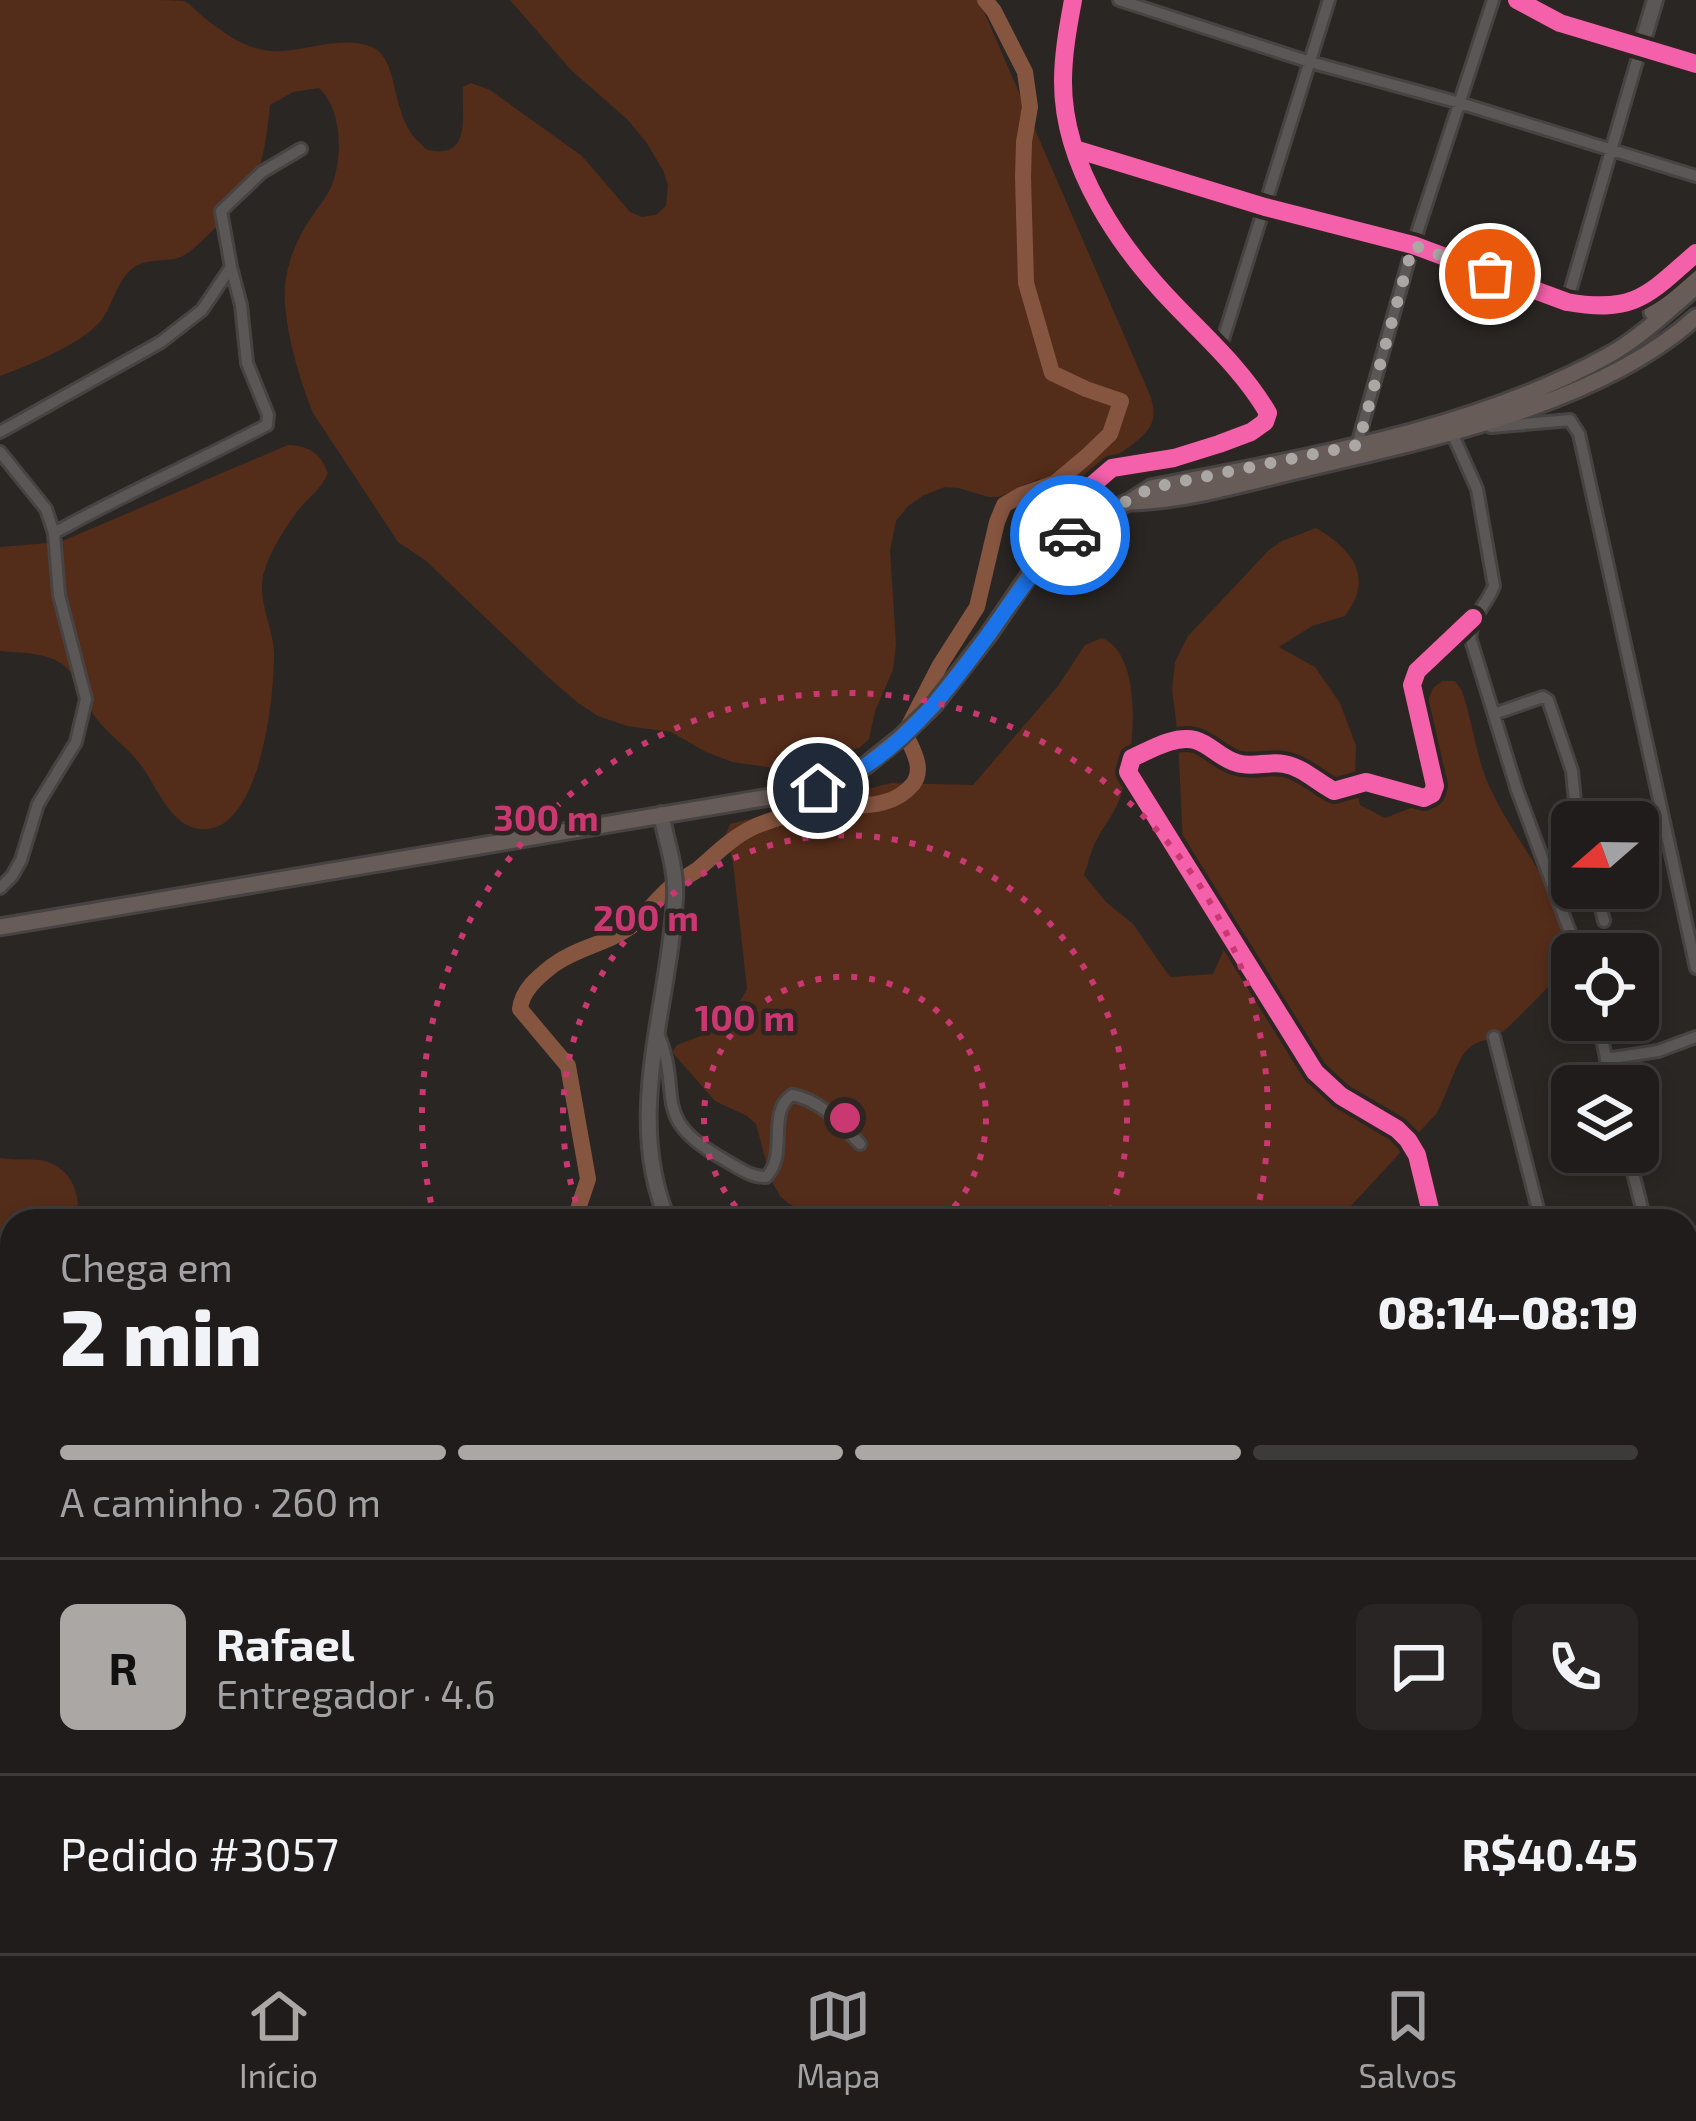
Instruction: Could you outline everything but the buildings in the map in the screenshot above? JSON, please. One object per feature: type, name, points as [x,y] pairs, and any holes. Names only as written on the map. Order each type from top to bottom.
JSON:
[{"type":"main road","points":[[1517,0],[1560,23],[1696,64]]},
{"type":"main road","points":[[1632,339],[1696,268]]},
{"type":"main road","points":[[0,927],[818,788],[865,766],[933,706],[1030,574],[1088,520],[1150,488],[1358,445],[1530,395],[1614,353],[1696,287]]},
{"type":"main road","points":[[1129,502],[1235,485],[1452,433],[1591,383],[1660,346],[1696,317]]},
{"type":"street","points":[[1031,549],[1062,511],[1112,468],[1174,458],[1219,444],[1251,432],[1265,422],[1268,412],[1220,349],[1146,274],[1110,223],[1075,149],[1063,86],[1073,0]]},
{"type":"street","points":[[1119,0],[1696,176]]},
{"type":"street","points":[[1220,349],[1329,0]]},
{"type":"street","points":[[1358,445],[1413,245],[1493,0]]},
{"type":"street","points":[[1567,302],[1655,0]]},
{"type":"street","points":[[54,533],[267,425],[268,415],[247,363],[241,305],[221,212],[262,172],[301,149]]},
{"type":"street","points":[[1075,149],[1265,207],[1413,245],[1588,306],[1640,301],[1696,253]]},
{"type":"street","points":[[0,432],[161,342],[202,310],[231,267]]},
{"type":"street","points":[[1475,425],[1570,420],[1579,434],[1696,968]]},
{"type":"street","points":[[1430,1209],[1418,1155],[1397,1129],[1341,1096],[1316,1072],[1128,772],[1132,758],[1171,741],[1194,740],[1230,761],[1298,768],[1334,791],[1366,782],[1424,797],[1432,794],[1435,786],[1412,685],[1417,671],[1473,618],[1494,586],[1477,489],[1452,433]]},
{"type":"street","points":[[0,452],[46,509],[54,533],[59,595],[86,699],[76,742],[38,804],[12,877],[0,888]]},
{"type":"street","points":[[1473,618],[1470,637],[1517,790],[1570,933]]},
{"type":"street","points":[[1494,714],[1543,697],[1548,700],[1572,771],[1575,801]]},
{"type":"street","points":[[661,814],[676,892],[649,1082],[647,1142],[663,1209]]},
{"type":"street","points":[[1601,909],[1604,921]]},
{"type":"street","points":[[656,1030],[677,1123],[708,1151],[750,1175],[766,1177],[776,1165],[779,1110],[792,1095],[825,1109],[860,1144]]},
{"type":"street","points":[[1494,1037],[1538,1209]]},
{"type":"street","points":[[1606,1059],[1658,1051],[1696,1037]]},
{"type":"street","points":[[1602,1041],[1607,1065]]},
{"type":"street","points":[[1633,1173],[1642,1209]]},
{"type":"shaded area","points":[[0,0],[184,1],[228,35],[262,50],[347,42],[372,47],[387,63],[403,118],[426,149],[447,150],[460,139],[463,87],[471,83],[490,90],[582,156],[630,212],[642,217],[656,215],[666,206],[668,185],[646,142],[571,70],[510,0],[979,0],[1148,390],[1151,425],[1123,451],[1057,489],[1039,479],[999,497],[945,487],[908,506],[896,521],[890,551],[896,644],[893,670],[869,739],[859,748],[774,768],[732,762],[671,732],[598,716],[549,678],[425,560],[398,542],[313,413],[289,333],[285,285],[296,245],[336,173],[336,120],[319,88],[293,92],[270,105],[255,178],[225,219],[194,248],[178,258],[133,268],[104,317],[90,331],[0,376]]},
{"type":"shaded area","points":[[288,445],[313,452],[328,473],[284,531],[264,572],[262,592],[274,652],[272,697],[261,754],[241,805],[226,822],[195,828],[167,807],[140,764],[96,718],[62,664],[40,655],[0,651],[0,547],[60,542]]},
{"type":"shaded area","points":[[1316,528],[1340,545],[1355,565],[1358,589],[1345,616],[1312,626],[1279,647],[1315,667],[1340,703],[1356,746],[1360,805],[1385,818],[1434,799],[1428,701],[1442,681],[1455,681],[1462,691],[1490,788],[1551,889],[1551,909],[1563,909],[1571,927],[1571,933],[1551,933],[1551,983],[1506,1029],[1468,1049],[1436,1114],[1348,1209],[799,1209],[788,1203],[771,1180],[756,1124],[715,1101],[672,1052],[677,1045],[726,1026],[747,989],[726,834],[730,824],[891,783],[973,785],[1058,686],[1085,645],[1102,638],[1125,665],[1131,687],[1132,736],[1120,798],[1084,875],[1133,924],[1170,977],[1213,974],[1225,947],[1189,871],[1183,845],[1172,689],[1175,662],[1188,636],[1269,550]]},
{"type":"shaded area","points":[[0,1158],[50,1163],[72,1182],[78,1201],[78,1209],[0,1209]]},
{"type":"waterway","points":[[578,1209],[588,1179],[568,1066],[520,1009],[527,990],[562,960],[634,924],[673,885],[748,830],[802,812],[881,803],[913,784],[918,765],[905,733],[977,607],[1004,505],[1055,483],[1110,434],[1121,401],[1052,373],[1026,283],[1023,177],[1030,107],[1025,72],[985,0]]},
{"type":"cycle path","points":[[1031,549],[1062,511],[1112,468],[1174,458],[1219,444],[1251,432],[1265,422],[1268,413],[1237,370],[1136,260],[1084,176],[1066,114],[1063,82],[1073,0]]},
{"type":"cycle path","points":[[1517,0],[1560,23],[1696,64]]},
{"type":"cycle path","points":[[1075,149],[1265,207],[1413,245],[1567,302],[1609,305],[1639,298],[1696,253]]},
{"type":"cycle path","points":[[1430,1209],[1417,1155],[1408,1140],[1341,1096],[1315,1072],[1128,772],[1132,758],[1187,739],[1237,763],[1291,766],[1334,791],[1366,782],[1424,798],[1435,786],[1412,685],[1417,671],[1473,618]]},
{"type":"way so far","points":[[1070,535],[1088,520],[1150,488],[1358,445],[1413,245],[1490,274]]},
{"type":"route","points":[[818,788],[865,766],[933,706],[1030,574],[1070,535]]}]
